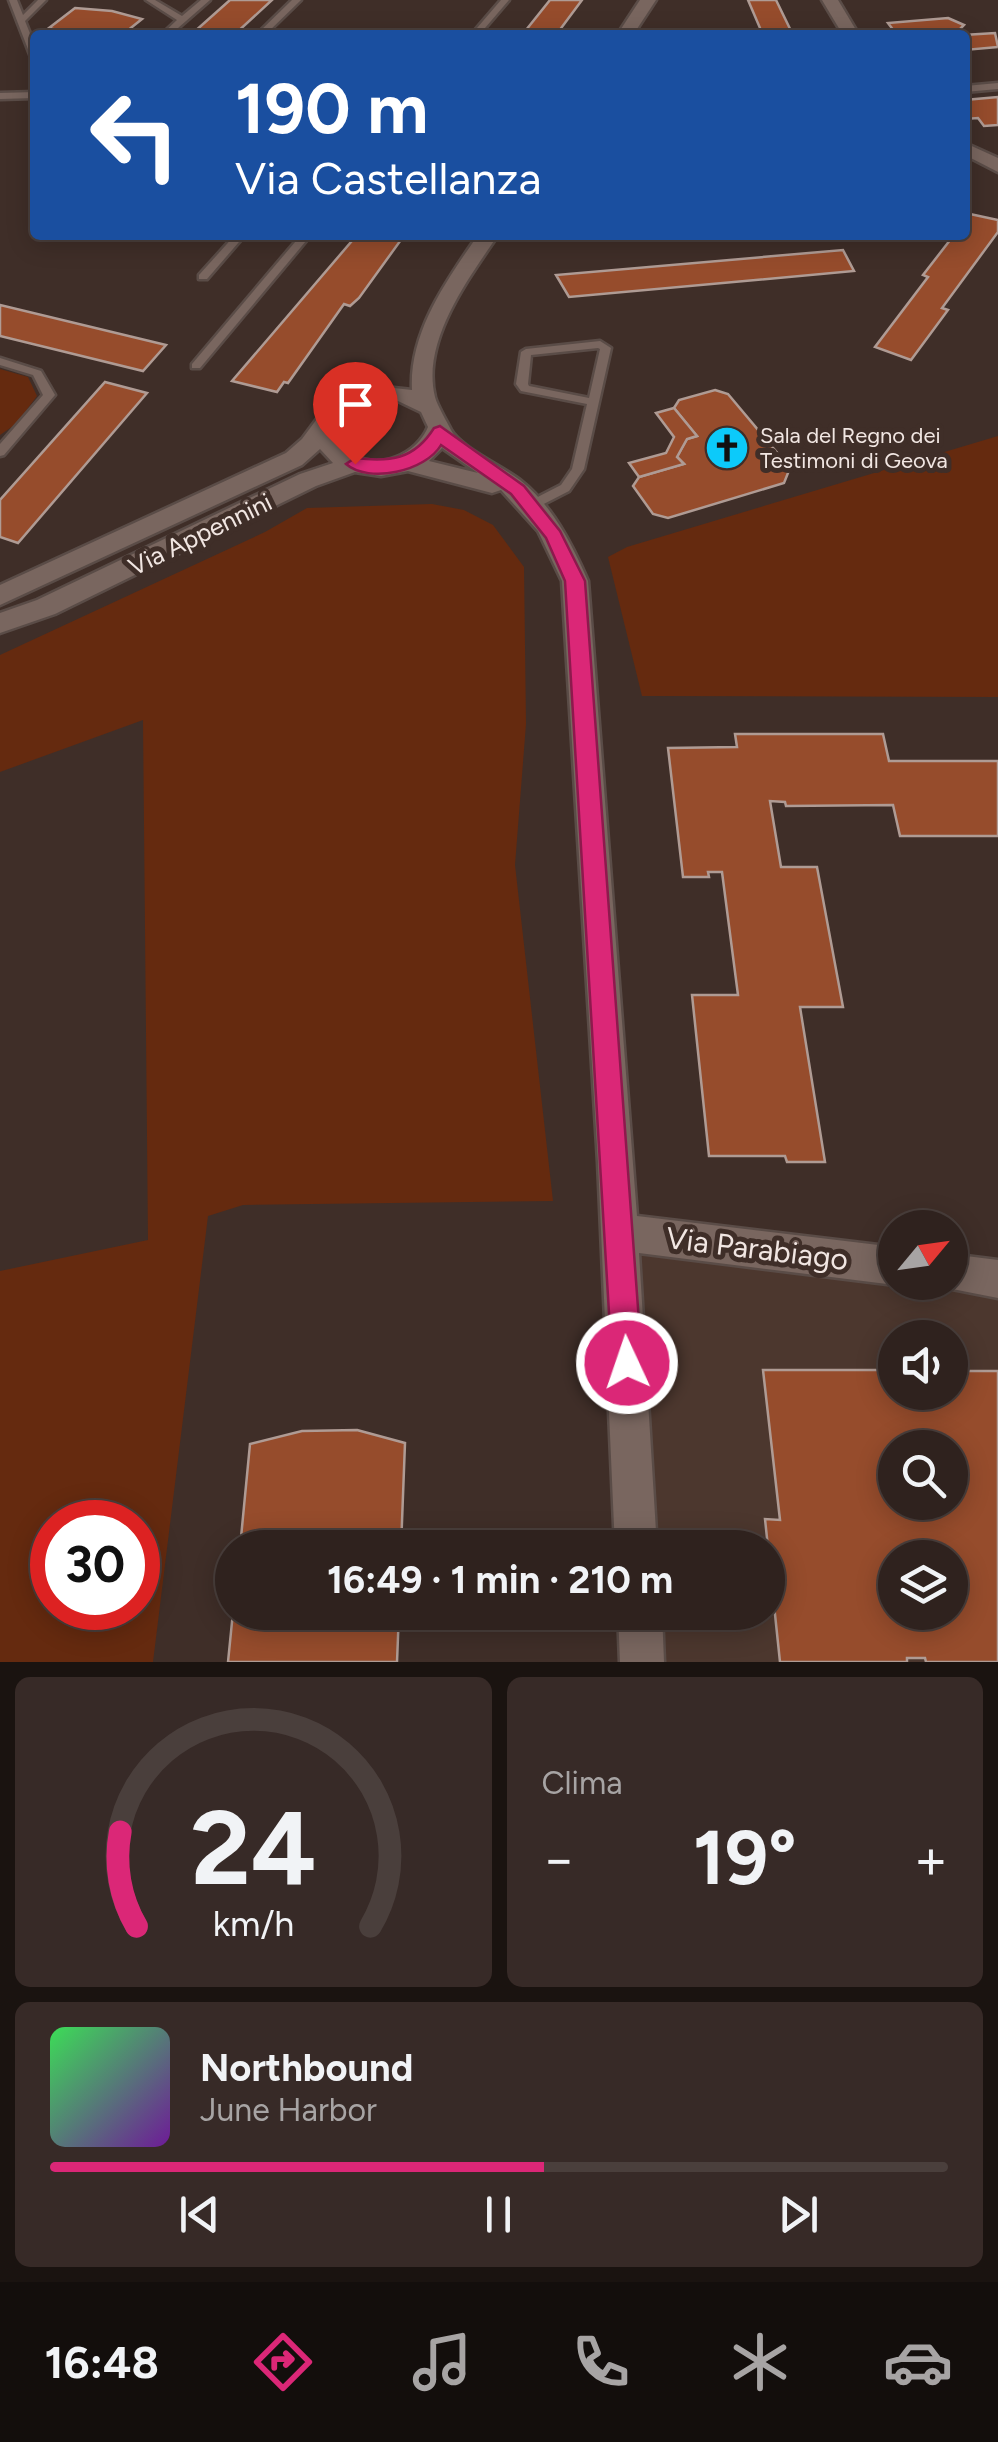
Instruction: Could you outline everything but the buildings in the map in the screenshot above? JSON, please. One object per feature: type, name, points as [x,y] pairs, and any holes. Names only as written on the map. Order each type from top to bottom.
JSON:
[{"type":"street","points":[[628,30],[648,0]]},
{"type":"street","points":[[830,0],[848,30]]},
{"type":"street","points":[[970,151],[998,166]]},
{"type":"street","name":"Via Appennini","points":[[424,403],[421,382],[434,328],[454,287],[485,240]]},
{"type":"street","name":"Via Appennini","points":[[0,596],[294,459],[324,430],[329,417],[340,406],[391,378],[434,328]]},
{"type":"street","points":[[368,394],[401,394],[424,403],[438,418],[440,432],[457,450],[517,490],[565,554],[575,581],[620,1232],[635,1530]]},
{"type":"street","points":[[324,430],[334,452],[355,464],[385,468],[408,463],[430,450],[440,432]]},
{"type":"street","points":[[408,463],[479,480],[530,506]]},
{"type":"street","name":"Via Appennini","points":[[0,623],[77,593],[308,480],[355,464]]},
{"type":"street","name":"Via Parabiago","points":[[620,1232],[878,1264]]},
{"type":"street","points":[[968,1275],[998,1279]]},
{"type":"street","points":[[641,1630],[642,1662]]},
{"type":"lane","points":[[13,0],[30,44]]},
{"type":"lane","points":[[21,21],[42,0]]},
{"type":"lane","points":[[150,0],[182,20]]},
{"type":"lane","points":[[171,30],[206,0]]},
{"type":"lane","points":[[265,30],[297,0]]},
{"type":"lane","points":[[479,30],[504,0]]},
{"type":"lane","points":[[970,89],[998,86]]},
{"type":"lane","points":[[0,96],[30,95]]},
{"type":"lane","points":[[203,277],[236,240]]},
{"type":"lane","points":[[196,366],[302,240]]},
{"type":"lane","points":[[530,506],[566,488],[578,469],[593,402],[604,346],[526,352],[522,384],[525,389],[593,402]]},
{"type":"lane","points":[[0,362],[37,373],[48,395],[0,452]]},
{"type":"shaded area","points":[[0,369],[28,377],[37,396],[16,424],[0,435]]},
{"type":"shaded area","points":[[998,436],[998,697],[642,696],[608,557],[627,547]]},
{"type":"shaded area","points":[[432,504],[464,510],[493,525],[524,567],[526,724],[515,865],[553,1201],[243,1205],[208,1216],[160,1605],[160,1500],[30,1500],[30,1630],[157,1630],[153,1662],[0,1662],[0,1271],[148,1240],[143,720],[0,772],[0,655],[265,532],[307,508]]},
{"type":"shaded area","points":[[634,1216],[878,1278],[878,1300],[968,1300],[968,1274],[998,1262],[998,1662],[658,1662],[657,1630],[785,1630],[785,1530],[651,1530]]},
{"type":"place","name":"Sala del Regno dei Testimoni di Geova","points":[[727,448]]},
{"type":"route","points":[[355,464],[385,468],[408,463],[430,450],[440,432],[457,450],[517,490],[554,536],[575,581],[627,1363]]}]
